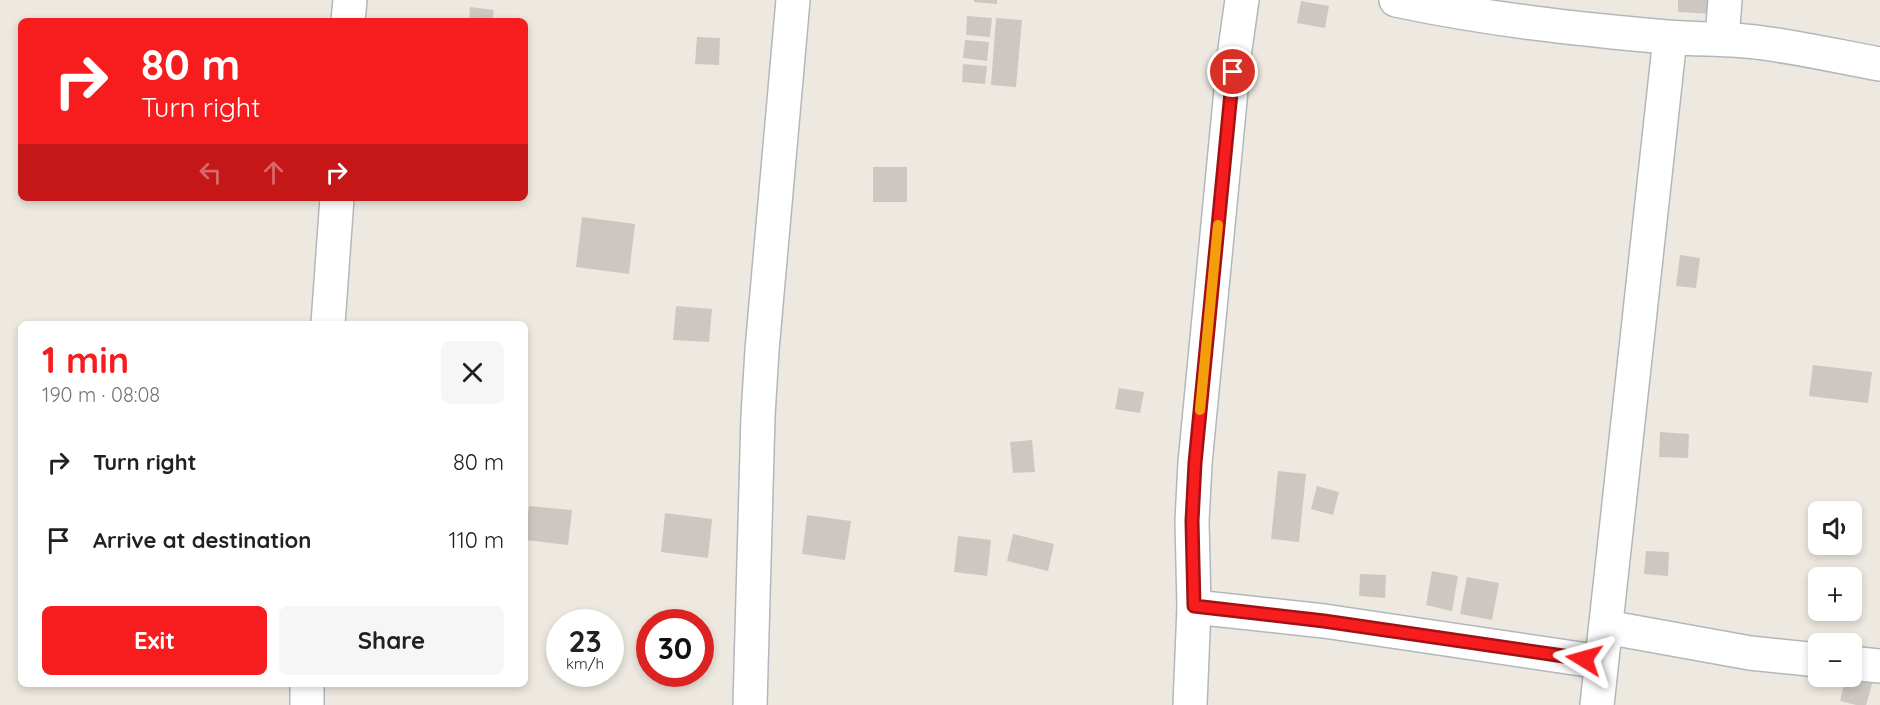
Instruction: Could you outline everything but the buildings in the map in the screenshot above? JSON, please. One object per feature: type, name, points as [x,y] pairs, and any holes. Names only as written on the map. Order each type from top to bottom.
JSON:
[{"type":"street","points":[[348,18],[350,0]]},
{"type":"street","points":[[750,705],[759,394],[793,0]]},
{"type":"street","points":[[1190,705],[1194,606],[1192,521],[1195,463],[1235,49],[1242,0]]},
{"type":"street","points":[[1396,0],[1455,13],[1487,17],[1670,38],[1763,43],[1880,64]]},
{"type":"street","points":[[1722,39],[1725,0]]},
{"type":"street","points":[[1597,705],[1670,38]]},
{"type":"street","points":[[328,321],[337,201]]},
{"type":"street","points":[[1194,606],[1324,621],[1601,662]]},
{"type":"street","points":[[1606,627],[1750,653],[1808,659]]},
{"type":"street","points":[[1862,664],[1880,666]]},
{"type":"street","points":[[307,705],[308,687]]},
{"type":"slow traffic","points":[[1200,410],[1218,225]]},
{"type":"route","points":[[1233,72],[1195,463],[1192,521],[1194,606],[1324,621],[1584,659]]}]
